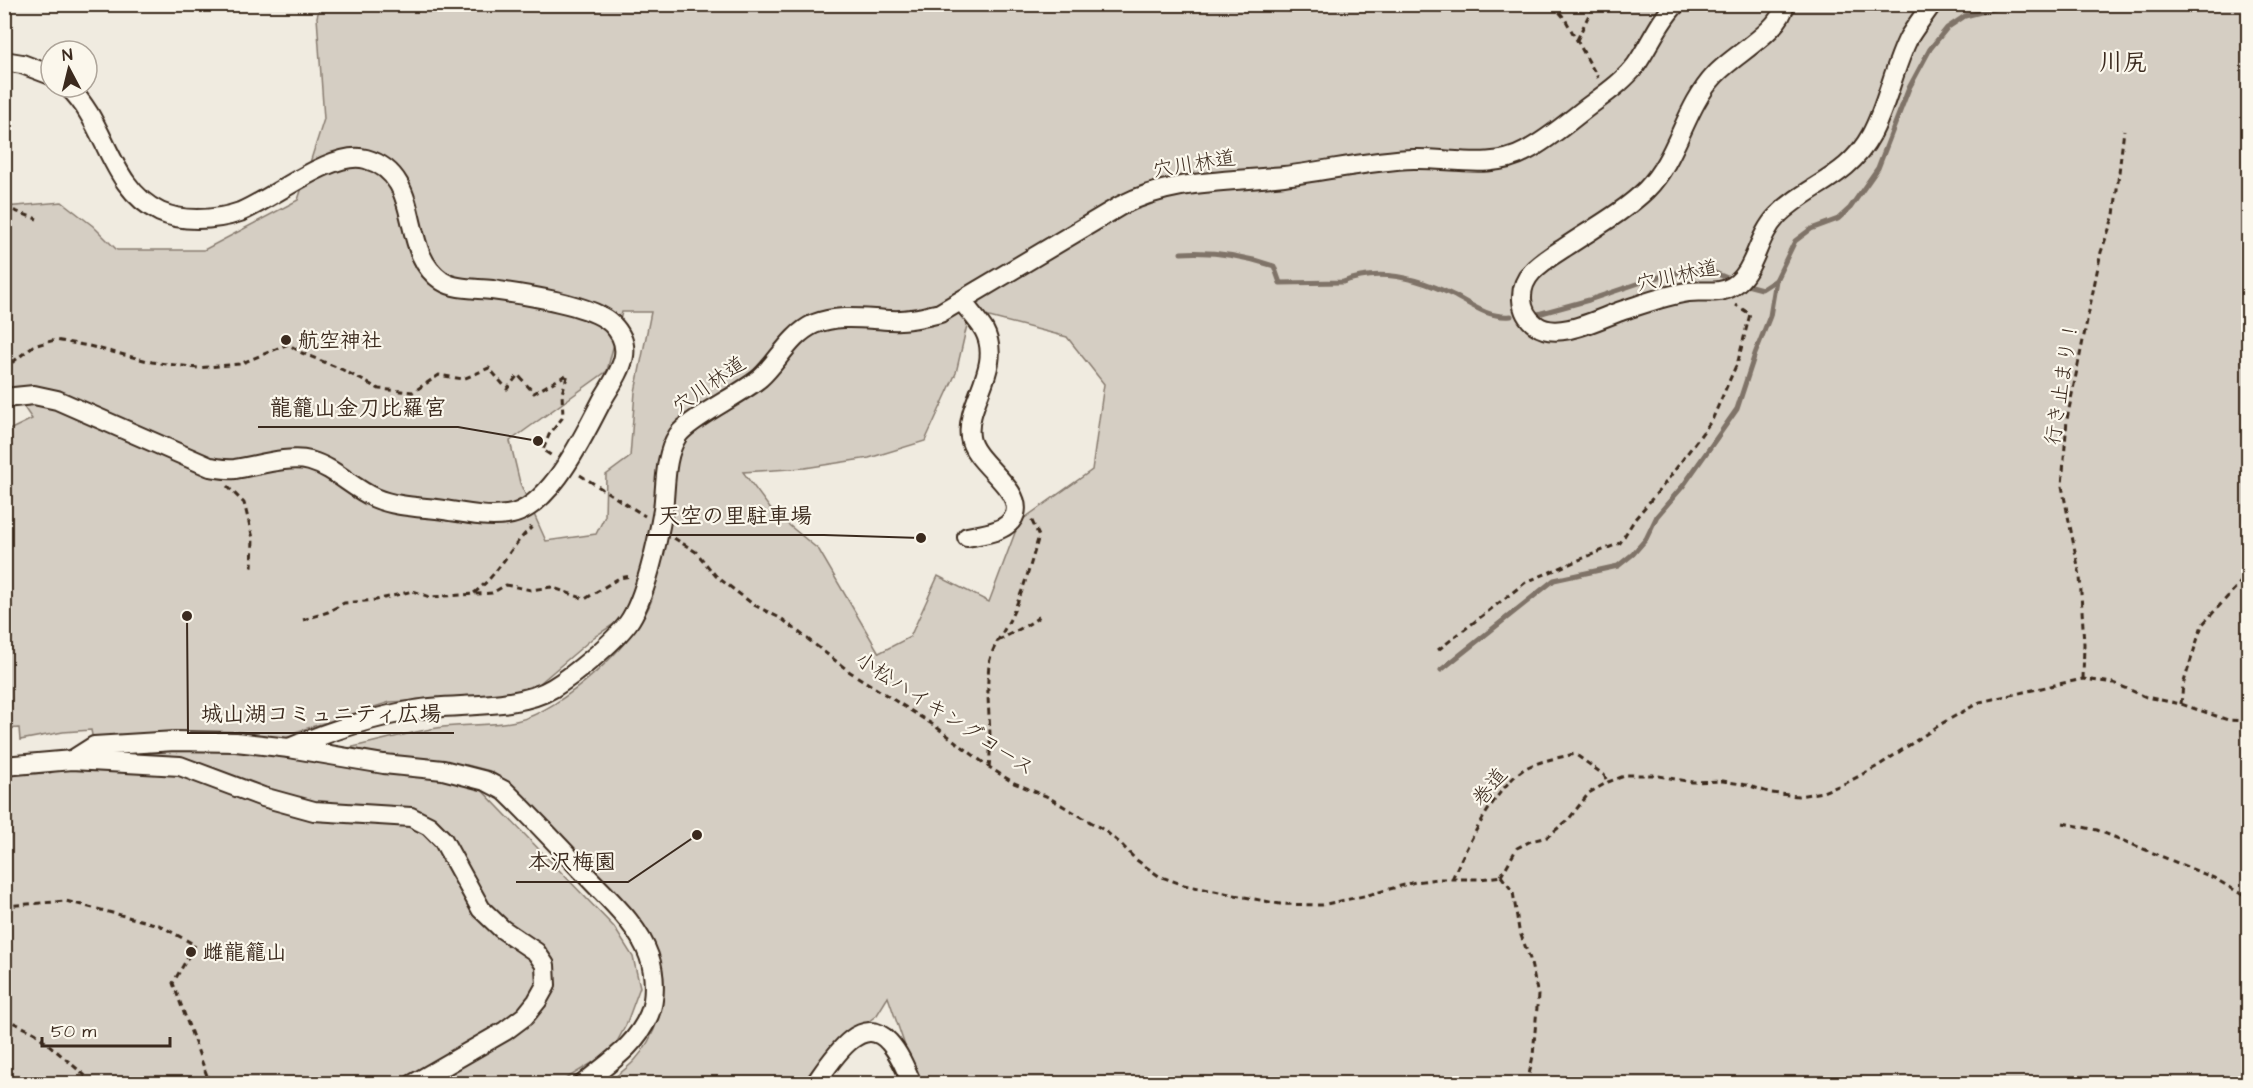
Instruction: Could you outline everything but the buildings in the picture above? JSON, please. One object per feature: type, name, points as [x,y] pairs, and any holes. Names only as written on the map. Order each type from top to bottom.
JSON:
[{"type":"street","name":"穴川林道","points":[[660,525],[670,456],[680,433],[749,387],[763,375],[794,339],[814,324],[856,317],[912,319],[940,312],[1120,206],[1153,192],[1205,182],[1283,176],[1413,159],[1467,162],[1499,159],[1524,153],[1606,93],[1636,65],[1676,4]]},
{"type":"street","name":"穴川林道","points":[[1785,4],[1784,10],[1773,26],[1722,69],[1703,89],[1664,166],[1647,189],[1624,209],[1530,273],[1521,299],[1529,319],[1538,327],[1560,332],[1664,297],[1689,291],[1717,292],[1730,288],[1741,280],[1751,266],[1765,229],[1779,213],[1838,174],[1869,139],[1878,122],[1910,36],[1932,4]]},
{"type":"street","points":[[4,61],[39,70]]},
{"type":"street","points":[[4,398],[34,395],[57,400],[210,467],[230,469],[307,460],[328,468],[366,493],[392,503],[481,515],[508,515],[535,503],[542,497],[565,465],[623,363],[624,340],[610,321],[576,305],[493,290],[461,288],[444,282],[428,267],[418,250],[402,186],[390,171],[362,157],[345,158],[328,165],[240,212],[215,219],[187,219],[163,214],[140,201],[128,188],[79,99]]},
{"type":"street","points":[[962,301],[985,332],[988,346],[986,377],[969,426],[970,440],[979,456],[1011,493],[1016,505],[1015,514],[1006,525],[996,531],[967,537]]},
{"type":"street","points":[[289,748],[331,730],[412,710],[447,705],[517,701],[552,688],[614,638],[628,622],[636,608],[660,525]]},
{"type":"street","points":[[72,760],[94,746],[131,742],[236,742],[289,748],[384,764],[443,770],[486,781],[505,791],[628,919],[650,957],[653,995],[650,1013],[639,1034],[628,1047],[583,1083]]},
{"type":"street","points":[[13,765],[72,760],[180,766],[262,797],[314,811],[411,817],[429,826],[443,840],[481,909],[502,929],[536,952],[545,965],[546,985],[537,1002],[519,1021],[413,1083]]},
{"type":"street","points":[[815,1083],[851,1038],[865,1031],[876,1033],[888,1040],[899,1056],[912,1083]]},
{"type":"path","points":[[1553,4],[1577,40],[1606,93]]},
{"type":"path","points":[[1577,40],[1594,4]]},
{"type":"path","name":"行き止まり！","points":[[2083,679],[2084,644],[2080,576],[2062,486],[2067,419],[2101,252],[2114,215],[2124,130]]},
{"type":"path","points":[[4,207],[37,219]]},
{"type":"path","points":[[1438,650],[1527,582],[1620,543],[1635,519],[1712,420],[1738,361],[1750,314],[1717,292]]},
{"type":"path","points":[[4,369],[33,346],[55,340],[90,346],[152,362],[198,368],[240,364],[288,344],[302,353],[341,369],[379,389],[413,392],[440,375],[463,379],[489,368],[507,389],[518,375],[534,393],[568,374],[562,393],[563,417],[549,435],[543,450]]},
{"type":"path","points":[[4,361],[8,365]]},
{"type":"path","points":[[210,467],[244,503],[253,538],[252,569]]},
{"type":"path","name":"小松ハイキングコース","points":[[612,496],[660,525],[678,541],[696,552],[716,576],[741,596],[782,619],[850,672],[935,726],[1014,783],[1046,796],[1104,830],[1135,859],[1159,876],[1184,885],[1280,904],[1322,905],[1415,882],[1501,876]]},
{"type":"path","points":[[472,594],[486,584],[500,569],[518,540],[531,528],[531,515],[535,503]]},
{"type":"path","points":[[989,767],[991,752],[988,721],[989,663],[1022,590],[1039,536],[1030,518],[1015,514]]},
{"type":"path","points":[[303,620],[328,612],[344,603],[376,600],[413,591],[430,597],[492,594],[506,585],[531,590],[551,587],[585,600],[619,578],[647,574]]},
{"type":"path","points":[[2181,704],[2184,685],[2202,625],[2248,574]]},
{"type":"path","points":[[998,642],[1014,630],[1030,625],[1040,616]]},
{"type":"path","points":[[1527,1083],[1533,1056],[1538,995],[1530,959],[1519,930],[1513,892],[1501,876],[1517,848],[1547,837],[1559,829],[1589,793],[1608,782],[1627,775],[1653,776],[1692,782],[1739,784],[1771,793],[1798,796],[1823,792],[1878,766],[1941,724],[1980,702],[2083,679],[2114,683],[2146,697],[2181,704],[2228,720],[2248,720]]},
{"type":"path","name":"巻道","points":[[1452,879],[1487,812],[1512,780],[1529,766],[1575,754],[1604,775],[1608,782]]},
{"type":"path","points":[[2063,823],[2097,830],[2214,878],[2248,898]]},
{"type":"path","points":[[4,906],[66,902],[159,925],[195,945],[173,983],[210,1083]]},
{"type":"path","points":[[4,1018],[35,1033],[95,1083]]},
{"type":"shaded area","points":[[320,5],[2248,5],[2248,1083],[920,1083],[888,997],[877,1015],[847,1038],[809,1083],[607,1083],[635,1060],[648,1041],[658,1019],[664,984],[662,967],[647,929],[511,784],[490,771],[467,765],[340,750],[430,729],[507,723],[534,715],[575,689],[615,654],[644,616],[652,599],[594,637],[526,695],[390,702],[295,732],[292,758],[473,781],[614,927],[633,957],[640,987],[626,1025],[612,1051],[559,1083],[5,1083],[5,775],[50,773],[96,755],[91,730],[63,732],[20,740],[19,728],[5,729],[5,432],[32,419],[13,391],[5,390],[5,207],[62,202],[93,226],[117,250],[204,250],[298,200],[324,119],[317,17]],"holes":[[[622,312],[651,312],[635,392],[630,457],[606,475],[605,516],[596,534],[546,541],[520,483],[510,441],[607,371]],[[970,312],[1067,337],[1104,384],[1092,470],[1019,522],[989,602],[938,576],[910,637],[879,653],[819,550],[772,511],[743,472],[805,468],[869,458],[925,441],[956,373]]]},
{"type":"waterway","points":[[1743,284],[1762,289],[1776,280],[1795,241],[1811,229],[1838,219],[1850,208],[1878,168],[1909,88],[1930,49],[1947,28],[1965,16],[2013,4]]},
{"type":"waterway","points":[[1181,253],[1217,254],[1263,262],[1274,266],[1280,283],[1343,282],[1371,275],[1400,277],[1442,290],[1488,313],[1511,316]]},
{"type":"waterway","points":[[1538,314],[1651,279],[1689,270],[1713,272],[1732,280]]},
{"type":"waterway","points":[[1441,670],[1554,580],[1618,566],[1646,539],[1657,516],[1683,486],[1737,409],[1770,316],[1776,280]]},
{"type":"place","name":"航空神社","points":[[286,340]]},
{"type":"place","name":"龍籠山金刀比羅宮","points":[[538,441]]},
{"type":"place","name":"天空の里駐車場","points":[[921,538]]},
{"type":"place","name":"城山湖コミュニティ広場","points":[[187,616]]},
{"type":"place","name":"本沢梅園","points":[[697,835]]},
{"type":"place","name":"雌龍籠山","points":[[191,952]]},
{"type":"district","name":"川尻","points":[[2123,63]]}]
